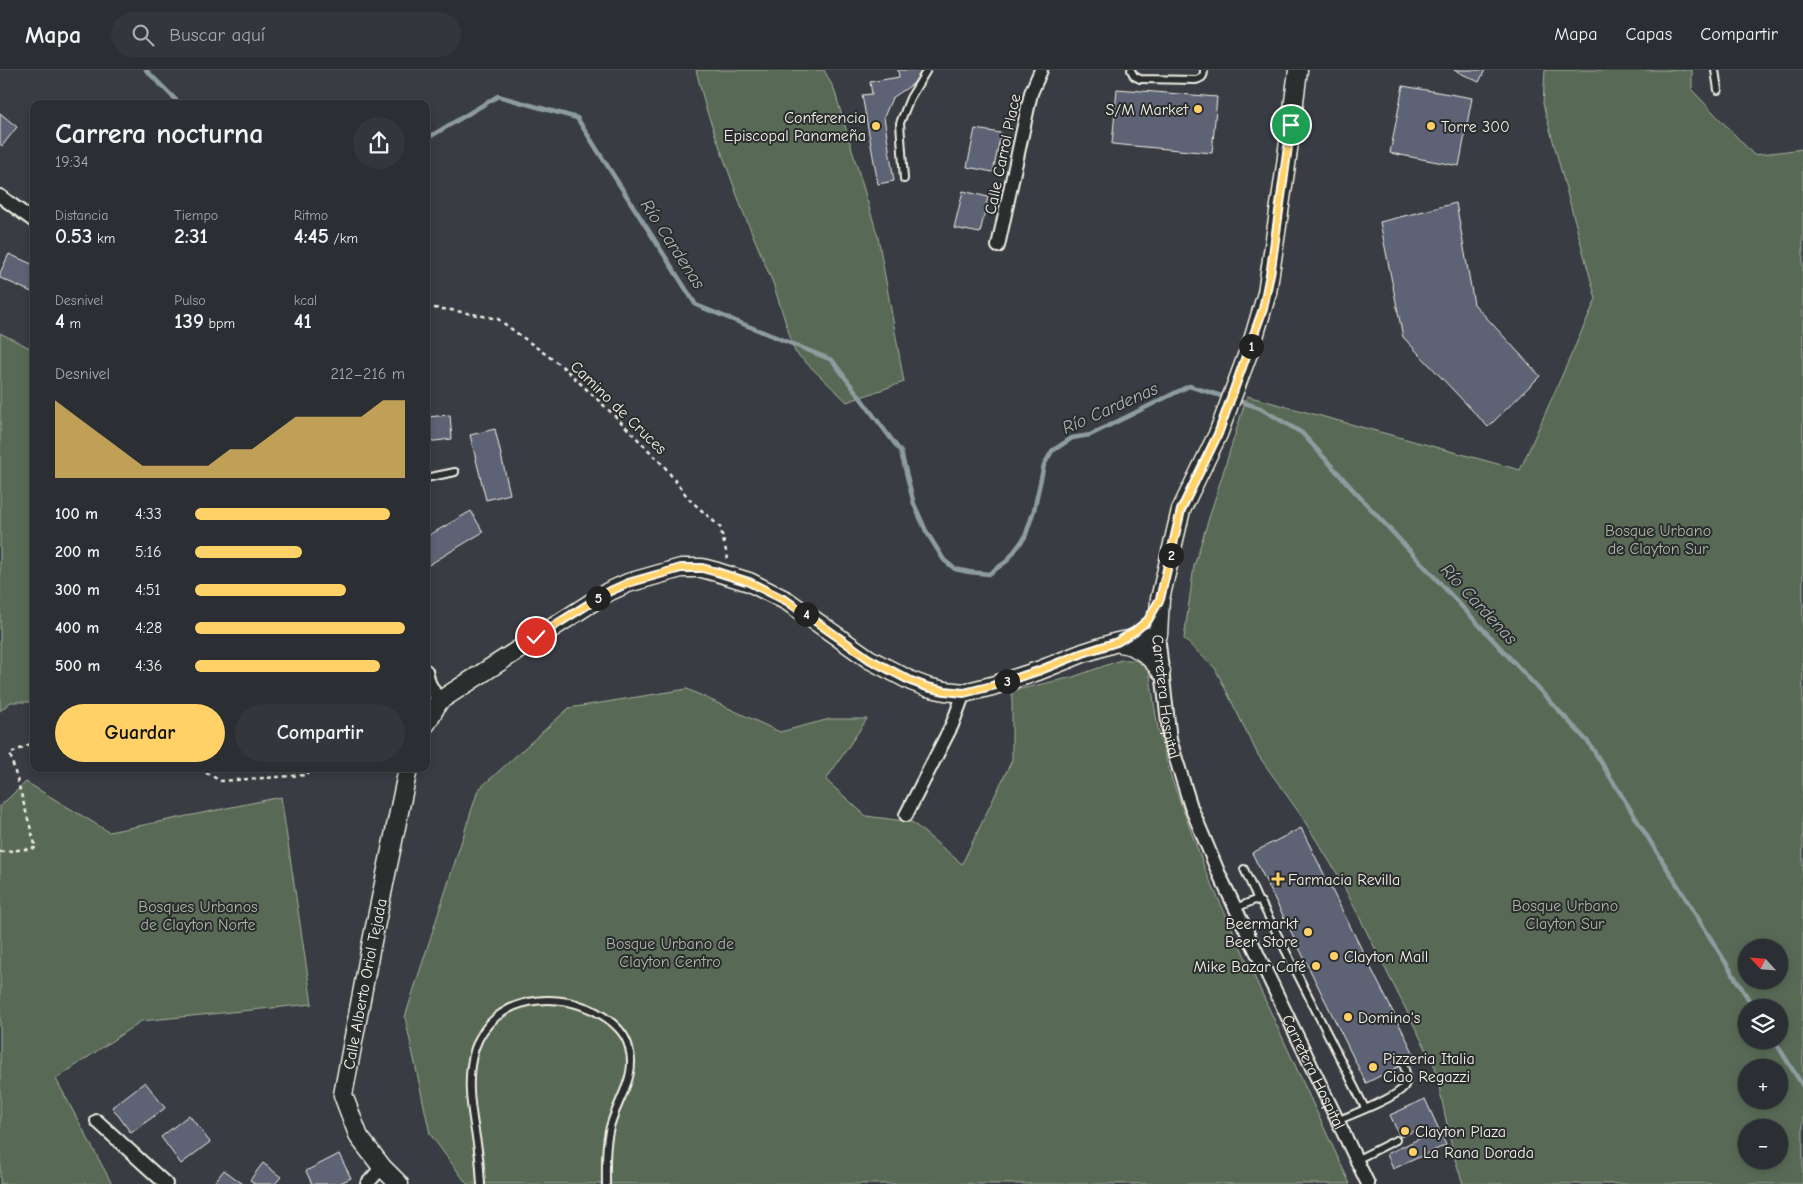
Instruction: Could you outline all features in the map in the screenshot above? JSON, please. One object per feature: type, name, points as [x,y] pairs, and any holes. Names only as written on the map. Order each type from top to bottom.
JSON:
[{"type":"street","name":"Calle Carrol Place","points":[[998,246],[1031,93],[1041,70]]},
{"type":"street","name":"Carretera Hospital","points":[[1298,70],[1267,293],[1253,340],[1218,434],[1181,510],[1160,599],[1158,635],[1170,740],[1181,778],[1204,838],[1236,908],[1368,1184]]},
{"type":"street","points":[[0,196],[30,218]]},
{"type":"street","points":[[430,717],[439,701],[608,592],[628,583],[681,568],[710,570],[749,582],[787,601],[869,659],[911,681],[927,687],[964,693],[1038,671],[1117,642],[1158,635]]},
{"type":"street","points":[[1117,642],[1142,626],[1152,614],[1160,599]]},
{"type":"street","points":[[1117,642],[1132,646],[1146,653],[1161,671]]},
{"type":"street","points":[[430,684],[439,701]]},
{"type":"street","points":[[906,815],[952,725],[964,693]]},
{"type":"street","name":"Calle Alberto Oriol Tejada","points":[[399,1184],[382,1167],[359,1137],[343,1095],[407,772]]},
{"type":"street","points":[[97,1121],[166,1184]]},
{"type":"street","points":[[367,1184],[382,1167]]},
{"type":"lane","points":[[904,179],[900,123],[910,98],[928,70]]},
{"type":"lane","points":[[1132,70],[1134,76],[1140,79],[1196,80],[1201,79],[1204,70]]},
{"type":"lane","points":[[1715,70],[1718,90]]},
{"type":"lane","points":[[430,477],[454,472]]},
{"type":"lane","points":[[1244,869],[1258,900],[1266,910],[1365,1108]]},
{"type":"lane","points":[[1236,908],[1258,900]]},
{"type":"lane","points":[[481,1184],[469,1087],[475,1048],[485,1029],[503,1012],[520,1003],[543,999],[567,1001],[596,1011],[619,1029],[629,1047],[631,1065],[629,1078],[608,1132],[606,1184]]},
{"type":"lane","points":[[1337,1121],[1394,1095],[1404,1087],[1406,1075],[1403,1064]]},
{"type":"lane","points":[[1356,1160],[1396,1140]]},
{"type":"path","name":"Camino de Cruces","points":[[430,307],[498,319],[563,368],[618,419],[664,466],[689,500],[720,527],[728,560]]},
{"type":"path","points":[[0,852],[36,848],[10,754],[30,744]]},
{"type":"path","points":[[204,772],[221,781],[306,775],[309,772]]},
{"type":"green space","points":[[696,70],[824,70],[834,89],[878,237],[904,382],[847,402],[795,352],[773,283],[742,209],[706,109]]},
{"type":"green space","name":"Bosque Urbano Clayton Sur","points":[[1545,70],[1692,70],[1692,90],[1754,155],[1803,149],[1803,1184],[1463,1184],[1453,1153],[1435,1067],[1338,875],[1300,814],[1258,755],[1215,668],[1184,639],[1194,566],[1247,396],[1520,470],[1596,299],[1543,104]]},
{"type":"green space","points":[[0,333],[30,348],[30,702],[11,702],[0,711]]},
{"type":"green space","name":"Bosque Urbano de Clayton Centro","points":[[1121,660],[1140,662],[1149,670],[1158,729],[1171,777],[1206,872],[1350,1184],[467,1184],[430,1134],[405,1017],[478,790],[569,708],[687,689],[780,732],[830,719],[867,719],[826,780],[866,816],[912,822],[962,864],[1012,760],[1012,691],[1073,677]]},
{"type":"green space","name":"Bosques Urbanos de Clayton Norte","points":[[26,782],[109,832],[281,797],[312,1004],[141,1021],[56,1079],[112,1184],[0,1184],[0,806]]},
{"type":"building","name":"Conferencia Episcopal Panameña","points":[[898,70],[923,70],[913,84],[892,98],[884,117],[894,181],[878,184],[862,95],[872,94],[870,82],[899,77]]},
{"type":"building","points":[[1454,70],[1485,70],[1479,82]]},
{"type":"building","name":"Torre 300","points":[[1403,86],[1472,98],[1459,166],[1390,153]]},
{"type":"building","points":[[1117,89],[1217,97],[1212,153],[1112,144]]},
{"type":"building","points":[[0,113],[17,127],[2,146],[0,144]]},
{"type":"building","points":[[975,129],[1001,133],[993,172],[967,167]]},
{"type":"building","points":[[963,191],[988,197],[980,233],[954,228]]},
{"type":"building","points":[[1456,203],[1474,304],[1540,376],[1488,427],[1403,337],[1380,222]]},
{"type":"building","points":[[9,254],[30,263],[30,291],[0,278],[0,273]]},
{"type":"building","points":[[450,415],[452,439],[430,442],[430,417]]},
{"type":"building","points":[[495,429],[510,494],[486,500],[470,435]]},
{"type":"building","points":[[471,511],[483,532],[430,564],[430,535]]},
{"type":"building","name":"Clayton Mall","points":[[1301,828],[1416,1058],[1366,1083],[1252,853]]},
{"type":"building","points":[[145,1082],[165,1108],[131,1133],[112,1107]]},
{"type":"building","name":"Clayton Plaza","points":[[1425,1099],[1446,1145],[1393,1169],[1387,1154],[1427,1135],[1423,1127],[1400,1137],[1390,1115]]},
{"type":"building","points":[[189,1115],[210,1142],[181,1164],[161,1137]]},
{"type":"building","points":[[339,1154],[351,1178],[338,1184],[312,1184],[306,1171]]},
{"type":"building","points":[[263,1163],[281,1177],[275,1184],[255,1184],[250,1180]]},
{"type":"building","points":[[224,1170],[243,1184],[213,1184]]},
{"type":"waterway","name":"Río Cardenas","points":[[146,70],[176,100]]},
{"type":"waterway","name":"Río Cardenas","points":[[430,137],[498,96],[577,118],[696,305],[832,360],[901,452],[914,504],[926,531],[944,560],[955,569],[989,574],[1007,561],[1025,537],[1034,510],[1044,465],[1052,451],[1072,438],[1090,435],[1189,386],[1228,398]]},
{"type":"waterway","name":"Río Cardenas","points":[[1236,400],[1260,408],[1302,433],[1589,743],[1748,999]]},
{"type":"waterway","name":"Río Cardenas","points":[[1780,1049],[1803,1086]]},
{"type":"place","name":"S/M Market","points":[[1198,109]]},
{"type":"place","name":"Conferencia Episcopal Panameña","points":[[876,126]]},
{"type":"place","name":"Torre 300","points":[[1431,126]]},
{"type":"place","name":"Farmacia Revilla","points":[[1278,879]]},
{"type":"place","name":"Beermarkt Beer Store","points":[[1308,932]]},
{"type":"place","name":"Clayton Mall","points":[[1334,956]]},
{"type":"place","name":"Mike Bazar Café","points":[[1316,966]]},
{"type":"place","name":"Domino's","points":[[1348,1017]]},
{"type":"place","name":"Pizzeria Italia Ciao Regazzi","points":[[1373,1067]]},
{"type":"place","name":"Clayton Plaza","points":[[1405,1131]]},
{"type":"place","name":"La Rana Dorada","points":[[1413,1152]]},
{"type":"route","points":[[536,637],[608,592],[628,583],[681,568],[702,568],[749,582],[787,601],[828,628],[869,659],[911,681],[945,691],[964,693],[992,686],[1117,642],[1135,631],[1148,620],[1160,599],[1181,510],[1218,434],[1263,309],[1271,269],[1291,125]]},
{"type":"park label","name":"Bosque Urbano de Clayton Sur","points":[[1658,539]]}]
